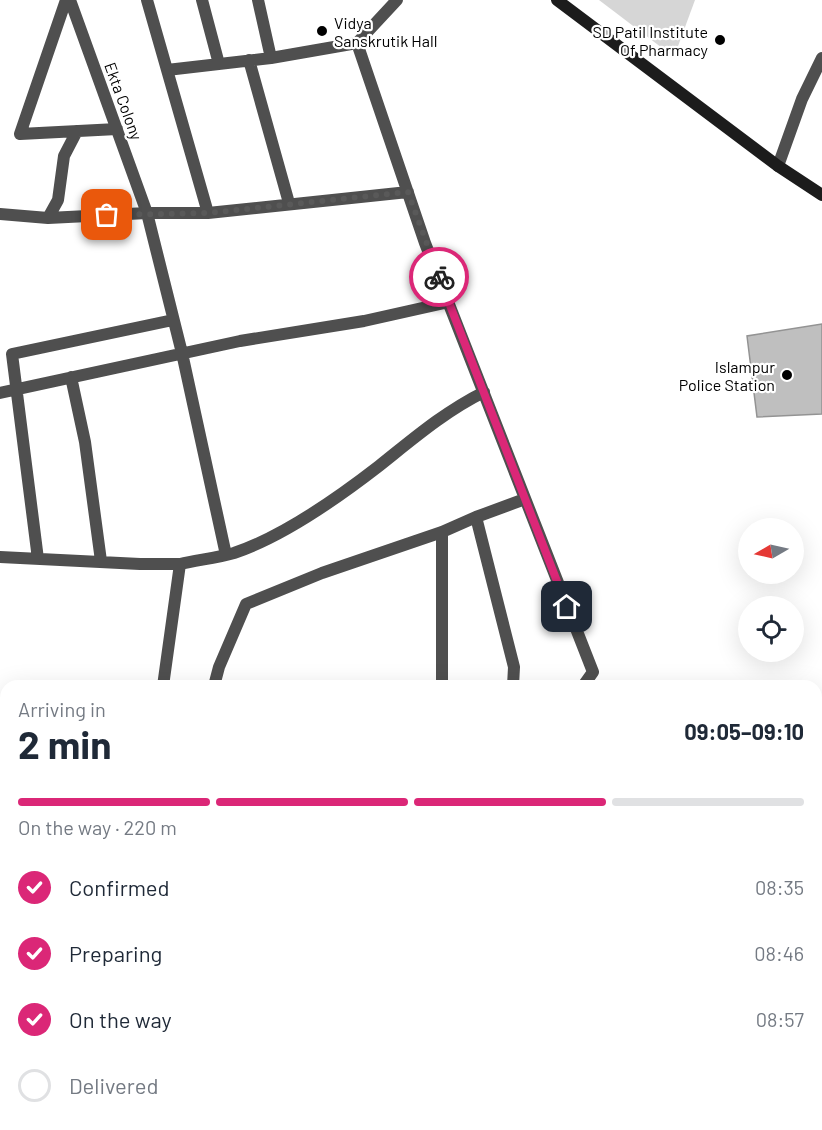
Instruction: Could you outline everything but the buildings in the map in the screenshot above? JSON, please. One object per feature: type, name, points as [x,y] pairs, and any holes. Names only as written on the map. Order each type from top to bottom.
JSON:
[{"type":"main road","points":[[557,0],[778,166],[822,195]]},
{"type":"street","name":"Ekta Colony","points":[[68,0],[147,213],[182,353],[226,555]]},
{"type":"street","points":[[68,0],[20,134],[117,129]]},
{"type":"street","points":[[147,0],[208,213]]},
{"type":"street","points":[[202,0],[219,64]]},
{"type":"street","points":[[258,0],[271,58]]},
{"type":"street","points":[[167,70],[271,58],[357,44],[397,0]]},
{"type":"street","points":[[357,44],[425,243],[593,672],[587,680]]},
{"type":"street","points":[[778,166],[802,99],[822,58]]},
{"type":"street","points":[[249,60],[289,203]]},
{"type":"street","points":[[48,218],[58,200],[64,156],[77,131]]},
{"type":"street","points":[[0,214],[48,218],[147,213],[208,213],[408,192]]},
{"type":"street","points":[[0,393],[268,335],[364,321],[449,302]]},
{"type":"street","points":[[38,559],[12,354],[173,320]]},
{"type":"street","points":[[71,378],[85,442],[101,561]]},
{"type":"street","points":[[0,557],[180,564],[226,555],[266,538],[307,515],[378,466],[458,405],[484,393]]},
{"type":"street","points":[[216,680],[246,603],[322,573],[442,532],[525,499]]},
{"type":"street","points":[[476,517],[514,667],[513,680]]},
{"type":"street","points":[[442,532],[442,680]]},
{"type":"street","points":[[164,680],[180,564]]},
{"type":"shaded area","points":[[599,0],[695,0],[674,57]]},
{"type":"way so far","points":[[107,215],[208,213],[408,192],[439,277]]},
{"type":"place","name":"Vidya Sanskrutik Hall","points":[[322,31]]},
{"type":"place","name":"SD Patil Institute Of Pharmacy","points":[[720,40]]},
{"type":"place","name":"Islampur Police Station","points":[[787,375]]},
{"type":"route","points":[[439,277],[567,607]]}]
